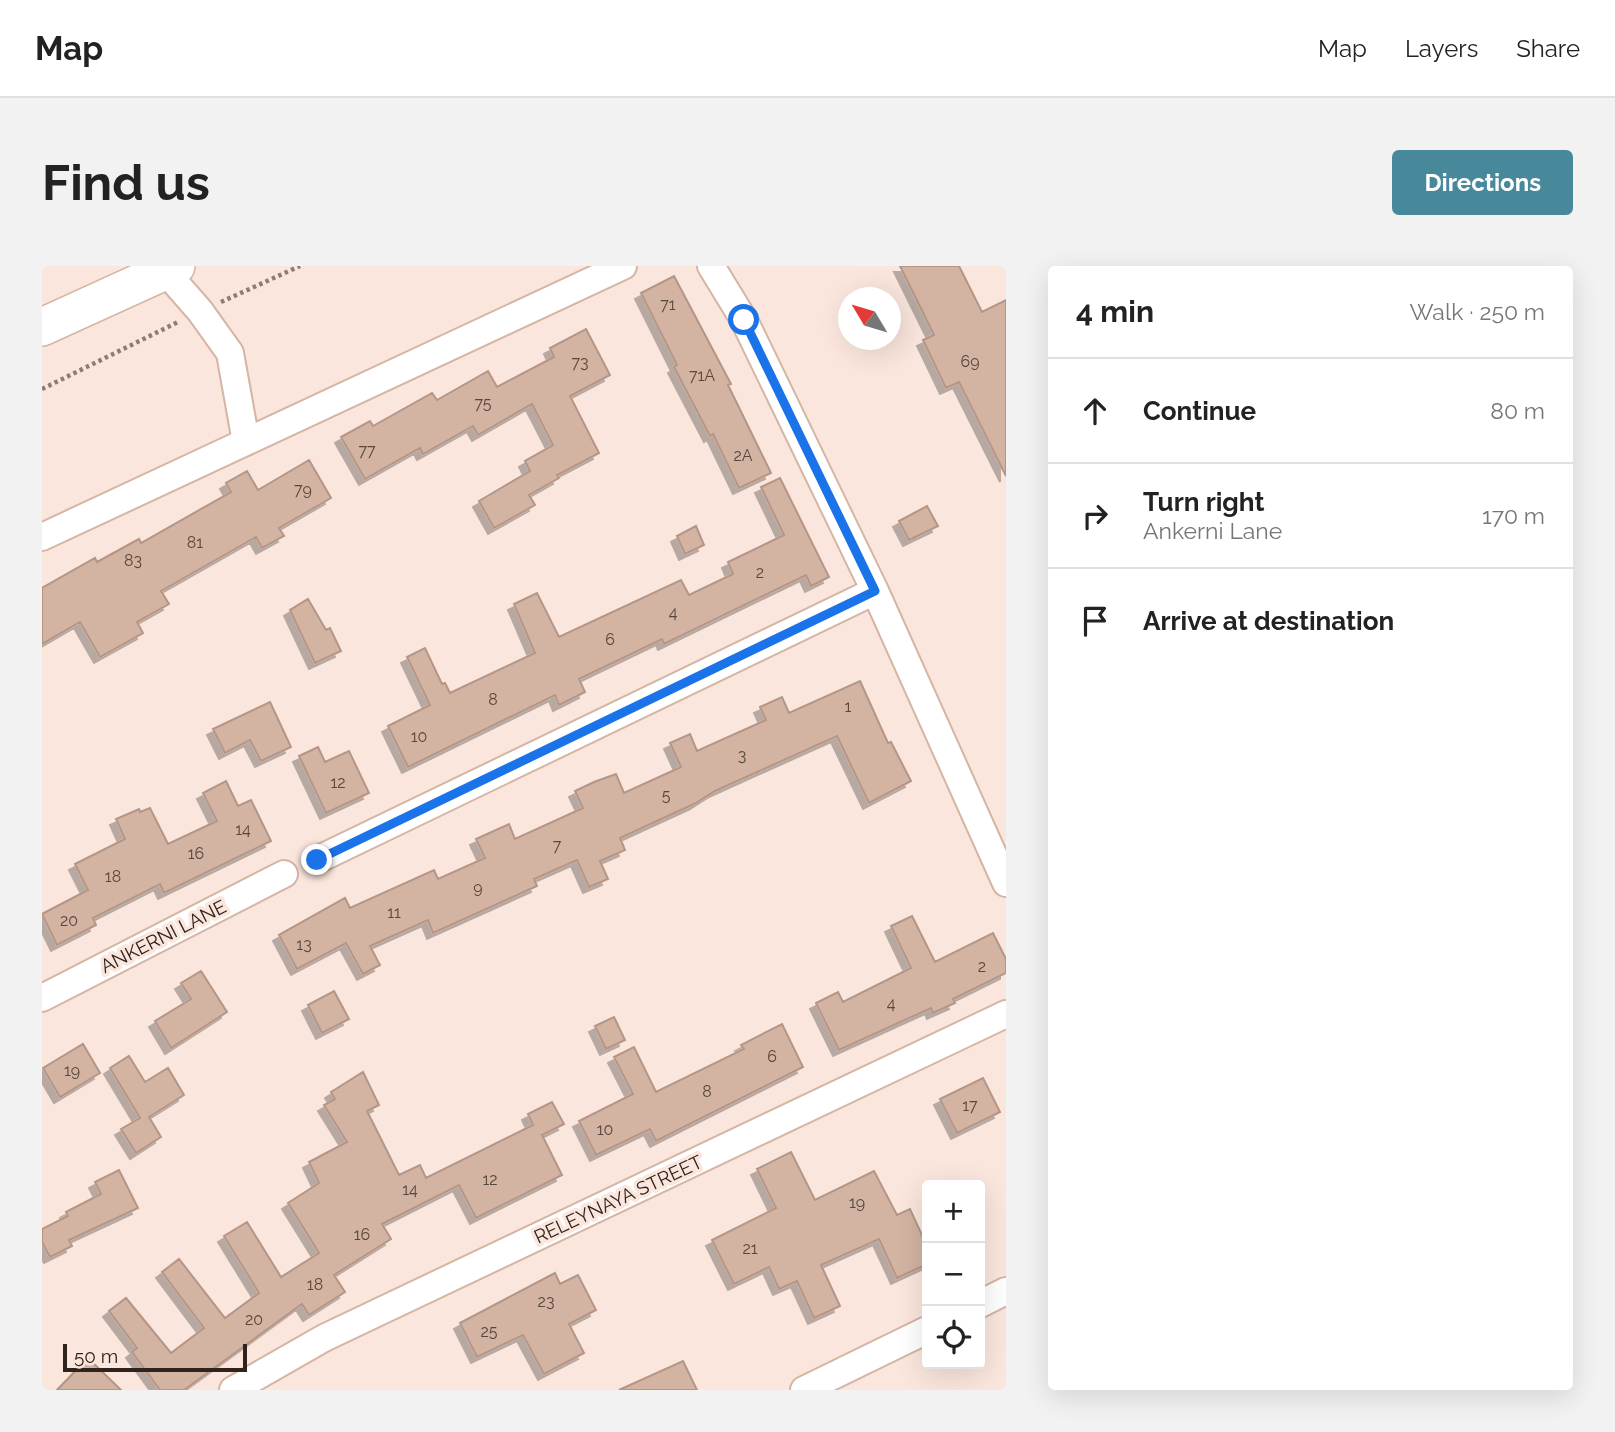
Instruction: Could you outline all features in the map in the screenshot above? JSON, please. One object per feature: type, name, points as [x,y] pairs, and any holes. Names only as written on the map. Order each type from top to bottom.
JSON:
[{"type":"main road","points":[[42,327],[171,269]]},
{"type":"street","points":[[42,537],[623,266]]},
{"type":"street","points":[[711,266],[744,320],[875,591],[1006,883]]},
{"type":"street","points":[[171,269],[230,353],[246,442]]},
{"type":"street","points":[[317,860],[875,591]]},
{"type":"street","name":"ANKERNI LANE","points":[[42,998],[284,874]]},
{"type":"street","name":"RELEYNAYA STREET","points":[[233,1390],[324,1338],[1006,1014]]},
{"type":"street","points":[[985,1302],[1006,1291]]},
{"type":"street","points":[[804,1390],[922,1332]]},
{"type":"path","points":[[42,389],[200,311],[300,266]]},
{"type":"building","points":[[900,266],[959,266],[982,312],[1006,300],[1006,476],[959,382],[946,388],[923,340],[934,335]]},
{"type":"building","points":[[674,276],[731,384],[728,385],[771,473],[739,488],[713,434],[710,436],[674,367],[677,365],[641,293]]},
{"type":"building","points":[[586,329],[610,375],[570,396],[599,453],[557,475],[559,478],[529,495],[535,505],[494,528],[479,501],[530,471],[525,461],[553,445],[532,404],[478,435],[473,426],[423,454],[420,448],[365,479],[341,437],[370,421],[373,426],[432,393],[437,400],[488,371],[497,387],[554,357],[550,348]]},
{"type":"building","points":[[309,460],[331,498],[279,528],[284,536],[262,548],[256,537],[161,591],[169,604],[137,622],[143,633],[100,657],[80,622],[42,644],[42,588],[95,558],[97,562],[139,539],[141,543],[231,492],[226,483],[247,471],[258,490]]},
{"type":"building","points":[[780,478],[829,577],[811,586],[806,575],[664,644],[662,639],[579,679],[585,692],[559,705],[555,695],[408,767],[388,726],[430,705],[407,657],[425,648],[442,684],[445,683],[450,693],[535,653],[514,604],[537,593],[559,637],[681,580],[689,595],[733,574],[728,562],[784,535],[761,487]]},
{"type":"building","points":[[927,506],[938,526],[909,540],[899,521]]},
{"type":"building","points":[[696,526],[704,545],[685,554],[677,536]]},
{"type":"building","points":[[308,599],[326,630],[330,628],[341,651],[315,663],[290,610]]},
{"type":"building","points":[[860,681],[888,743],[891,742],[911,781],[869,803],[837,736],[715,791],[696,803],[620,838],[625,850],[600,861],[608,879],[589,887],[577,860],[534,879],[537,886],[433,933],[428,920],[370,946],[380,965],[363,974],[346,943],[297,969],[279,935],[345,898],[350,908],[434,870],[438,879],[485,858],[476,839],[509,824],[515,839],[583,808],[575,791],[594,782],[616,774],[624,793],[681,767],[670,743],[690,734],[697,751],[766,720],[760,707],[782,697],[789,713]]},
{"type":"building","points":[[270,702],[291,747],[261,761],[250,740],[225,753],[213,729]]},
{"type":"building","points":[[318,747],[325,762],[349,751],[369,793],[326,813],[299,756]]},
{"type":"building","points":[[226,781],[238,806],[251,800],[271,841],[164,893],[160,884],[93,918],[96,925],[57,945],[42,914],[88,890],[75,864],[125,839],[116,819],[139,809],[140,812],[150,808],[168,844],[217,821],[203,793]]},
{"type":"building","points":[[912,916],[935,962],[993,933],[1006,959],[1006,973],[953,999],[955,1003],[933,1013],[931,1008],[839,1050],[816,1003],[838,992],[843,1002],[911,968],[891,926]]},
{"type":"building","points":[[201,971],[227,1012],[171,1048],[155,1021],[191,999],[181,983]]},
{"type":"building","points":[[334,991],[349,1019],[322,1033],[308,1005]]},
{"type":"building","points":[[614,1017],[625,1040],[606,1049],[595,1026]]},
{"type":"building","points":[[782,1024],[803,1067],[656,1141],[650,1129],[596,1155],[579,1121],[633,1094],[614,1057],[634,1047],[656,1092],[744,1049],[741,1045]]},
{"type":"building","points":[[83,1044],[100,1073],[60,1097],[43,1068]]},
{"type":"building","points":[[129,1056],[145,1082],[168,1068],[184,1095],[149,1117],[161,1137],[136,1153],[121,1129],[140,1118],[110,1068]]},
{"type":"building","points":[[363,1072],[379,1105],[367,1111],[399,1175],[420,1165],[426,1178],[533,1125],[528,1114],[552,1102],[564,1124],[542,1135],[562,1175],[476,1218],[459,1185],[382,1224],[391,1239],[334,1275],[345,1292],[309,1315],[302,1304],[184,1390],[160,1390],[132,1352],[137,1348],[109,1311],[126,1298],[171,1353],[204,1328],[162,1272],[179,1259],[225,1318],[259,1293],[224,1236],[247,1222],[281,1277],[319,1253],[288,1203],[319,1183],[309,1162],[347,1142],[324,1105],[335,1099],[331,1092]]},
{"type":"building","points":[[983,1078],[1000,1112],[957,1133],[940,1099]]},
{"type":"building","points":[[791,1152],[815,1200],[874,1171],[897,1215],[910,1209],[922,1235],[922,1266],[897,1278],[879,1239],[821,1265],[840,1306],[814,1318],[797,1281],[779,1289],[769,1267],[734,1284],[712,1240],[776,1208],[757,1169]]},
{"type":"building","points":[[119,1170],[138,1208],[69,1240],[72,1246],[50,1257],[42,1242],[42,1229],[68,1216],[66,1212],[101,1194],[95,1182]]},
{"type":"building","points":[[555,1273],[560,1284],[578,1275],[596,1310],[569,1324],[584,1353],[544,1374],[523,1335],[477,1357],[460,1323]]},
{"type":"building","points":[[88,1358],[121,1390],[57,1390]]},
{"type":"building","points":[[683,1361],[697,1390],[619,1390]]},
{"type":"route","points":[[317,860],[875,591],[744,320]]}]
